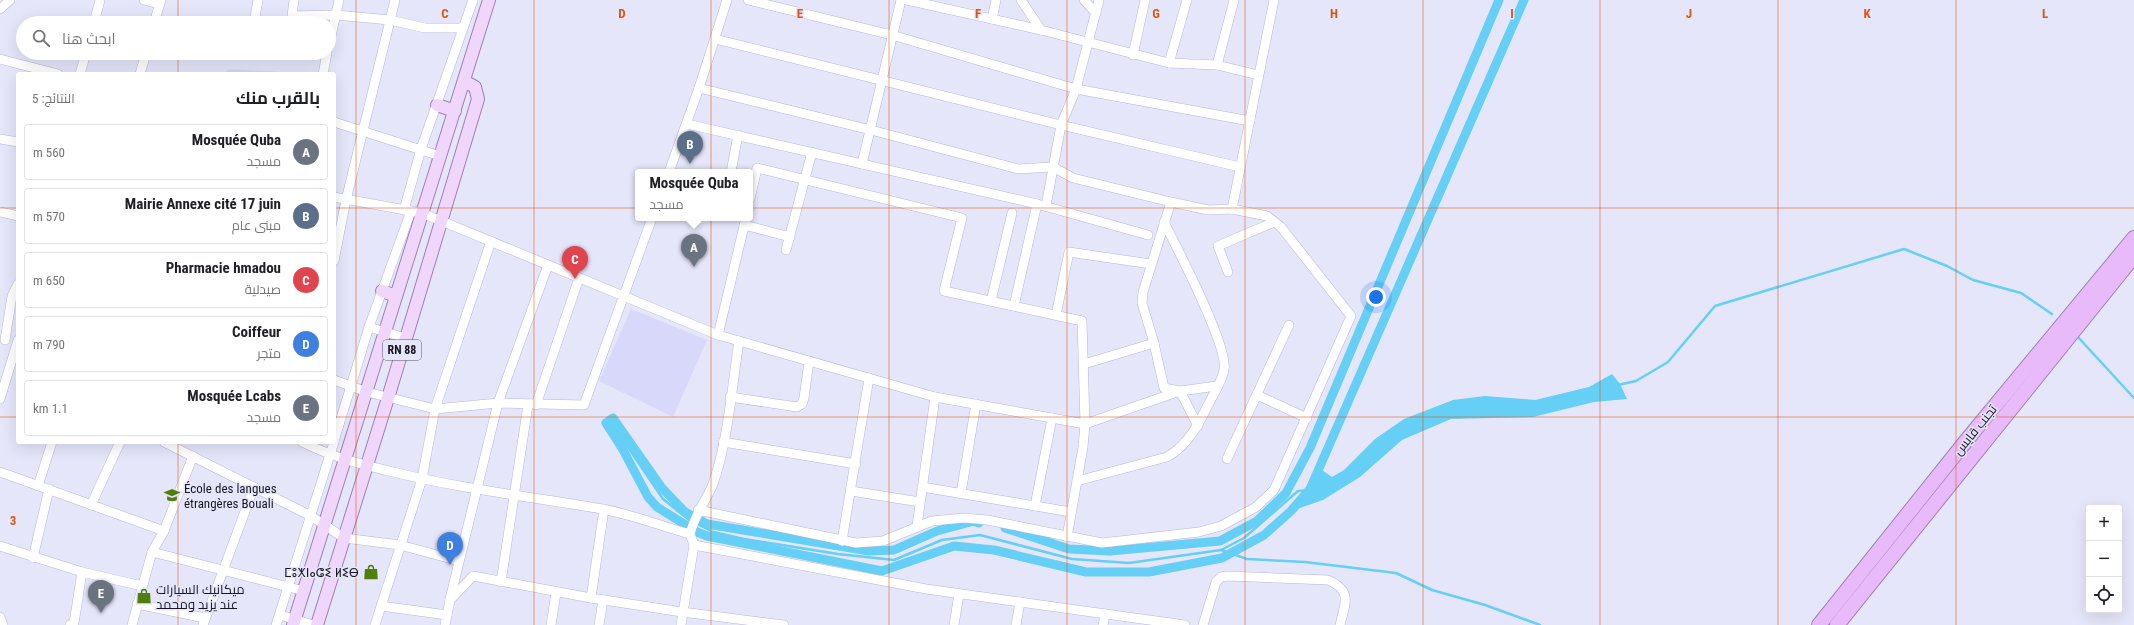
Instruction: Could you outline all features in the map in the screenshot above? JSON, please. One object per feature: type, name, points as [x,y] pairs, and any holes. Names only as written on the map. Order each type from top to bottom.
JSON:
[{"type":"highway","name":"تجنب قايس","points":[[1819,625],[1966,441],[2134,238]]},
{"type":"highway","name":"تجنب قايس","points":[[1837,625],[2134,256]]},
{"type":"main road","points":[[294,622],[396,296],[412,211],[440,156],[489,0]]},
{"type":"main road","name":"RN 88","points":[[317,625],[388,398],[478,99],[475,87],[464,81]]},
{"type":"main road","points":[[437,105],[455,110]]},
{"type":"main road","points":[[382,291],[396,296]]},
{"type":"street","points":[[0,8],[10,0]]},
{"type":"street","points":[[96,16],[100,0]]},
{"type":"street","points":[[144,0],[160,2],[156,16]]},
{"type":"street","points":[[255,16],[258,0]]},
{"type":"street","points":[[291,16],[294,0]]},
{"type":"street","points":[[339,0],[336,16],[390,20],[425,28],[463,28]]},
{"type":"street","points":[[336,249],[346,200],[364,132],[395,0]]},
{"type":"street","points":[[336,435],[369,327],[412,211],[422,149],[473,0]]},
{"type":"street","points":[[670,169],[687,124],[727,0]]},
{"type":"street","points":[[748,0],[892,35],[1076,90],[1250,121]]},
{"type":"street","points":[[862,164],[901,0]]},
{"type":"street","points":[[907,0],[992,18],[1169,63],[1218,64],[1258,75]]},
{"type":"street","points":[[992,18],[996,0]]},
{"type":"street","points":[[1021,0],[1041,30]]},
{"type":"street","points":[[1084,0],[1096,14]]},
{"type":"street","points":[[1014,306],[1041,205],[1053,167],[1061,125],[1076,90],[1087,42],[1099,0]]},
{"type":"street","points":[[1134,55],[1145,0]]},
{"type":"street","points":[[1169,63],[1187,0]]},
{"type":"street","points":[[1218,64],[1234,0]]},
{"type":"street","points":[[1232,209],[1274,0]]},
{"type":"street","points":[[715,39],[1061,125],[1240,167]]},
{"type":"street","points":[[0,59],[50,72]]},
{"type":"street","points":[[81,72],[84,60]]},
{"type":"street","points":[[141,72],[144,60]]},
{"type":"street","points":[[323,72],[326,60]]},
{"type":"street","points":[[697,513],[856,543],[883,541],[932,521],[964,518],[987,520],[1102,543],[1199,532],[1221,526],[1256,507],[1274,490],[1351,316],[1281,227],[1267,216],[1232,209],[1208,210],[1171,202],[1073,178],[1053,167],[1018,169],[871,130],[699,88]]},
{"type":"street","points":[[336,123],[440,156]]},
{"type":"street","points":[[687,124],[1041,205],[1148,235]]},
{"type":"street","points":[[732,169],[738,135]]},
{"type":"street","points":[[0,139],[16,142]]},
{"type":"street","points":[[786,250],[806,180],[812,152]]},
{"type":"street","points":[[753,186],[757,168],[962,218],[944,291],[1082,321],[1085,424],[1083,447],[1067,537]]},
{"type":"street","points":[[336,198],[412,211],[441,220],[718,335],[935,397],[1085,424],[1180,390]]},
{"type":"street","points":[[1171,202],[1142,297],[1164,388],[1180,390],[1217,386]]},
{"type":"street","points":[[0,212],[16,216]]},
{"type":"street","points":[[991,301],[1012,213]]},
{"type":"street","points":[[336,381],[350,387],[388,398],[435,409],[498,403],[532,405],[584,405],[651,221]]},
{"type":"street","points":[[718,335],[745,221],[790,237]]},
{"type":"street","points":[[1077,481],[1167,457],[1183,446],[1198,426],[1224,371],[1224,356],[1208,317],[1164,222]]},
{"type":"street","points":[[1228,272],[1218,246],[1274,222]]},
{"type":"street","points":[[375,625],[422,479],[435,409],[491,241]]},
{"type":"street","points":[[1056,315],[1070,252],[1151,264]]},
{"type":"street","points":[[445,625],[459,560],[498,403],[548,265]]},
{"type":"street","points":[[501,582],[514,496],[532,405],[579,278]]},
{"type":"street","points":[[16,288],[12,296],[14,313],[2,339],[16,341]]},
{"type":"street","points":[[1226,459],[1289,325]]},
{"type":"street","points":[[369,327],[405,338]]},
{"type":"street","points":[[681,625],[694,544],[690,531],[697,513],[713,484],[723,442],[739,341]]},
{"type":"street","points":[[1084,364],[1154,343]]},
{"type":"street","points":[[0,399],[16,347]]},
{"type":"street","points":[[730,397],[797,407],[802,404],[804,398],[809,361]]},
{"type":"street","points":[[9,367],[16,370]]},
{"type":"street","points":[[842,541],[856,464],[869,378]]},
{"type":"street","points":[[1180,390],[1198,426]]},
{"type":"street","points":[[1257,395],[1307,418]]},
{"type":"street","points":[[917,526],[935,397]]},
{"type":"street","points":[[961,494],[976,404]]},
{"type":"street","points":[[1035,506],[1052,418]]},
{"type":"street","points":[[723,442],[856,464]]},
{"type":"street","points":[[38,486],[51,444]]},
{"type":"street","points":[[91,505],[119,444]]},
{"type":"street","points":[[168,444],[311,516],[344,538],[400,545],[459,560]]},
{"type":"street","points":[[306,444],[330,456],[345,461],[422,479],[514,496],[604,509],[690,531]]},
{"type":"street","points":[[276,625],[333,444]]},
{"type":"street","points":[[132,625],[152,552],[164,531],[193,456]]},
{"type":"street","points":[[0,472],[164,531]]},
{"type":"street","points":[[137,604],[204,622],[254,487]]},
{"type":"street","points":[[922,487],[1071,512]]},
{"type":"street","points":[[33,558],[49,489]]},
{"type":"street","points":[[851,491],[920,502]]},
{"type":"street","points":[[591,598],[604,509]]},
{"type":"street","points":[[694,544],[959,594],[1185,625]]},
{"type":"street","points":[[0,546],[33,558],[82,572],[142,586]]},
{"type":"street","points":[[152,552],[304,591]]},
{"type":"street","points":[[73,624],[82,572]]},
{"type":"street","points":[[450,600],[473,576],[556,593],[749,622],[784,625]]},
{"type":"street","points":[[1203,625],[1216,582],[1221,577],[1227,576],[1328,580],[1336,584],[1345,593],[1346,598],[1340,625]]},
{"type":"street","points":[[551,625],[556,593]]},
{"type":"street","points":[[954,625],[959,594]]},
{"type":"street","points":[[599,625],[603,600]]},
{"type":"street","points":[[1016,625],[1020,602]]},
{"type":"street","points":[[381,606],[447,616]]},
{"type":"street","points":[[1103,625],[1105,614]]},
{"type":"street","points":[[280,615],[294,622],[313,625]]},
{"type":"street","points":[[0,617],[3,625]]},
{"type":"shaded area","points":[[229,69],[282,72],[225,72]]},
{"type":"shaded area","points":[[631,309],[707,340],[673,417],[599,381]]},
{"type":"water","points":[[1612,374],[1620,384],[1627,399],[1594,402],[1533,417],[1451,419],[1402,440],[1360,477],[1323,500],[1291,511],[1310,489],[1319,468],[1332,477],[1344,470],[1375,439],[1404,419],[1453,400],[1485,396],[1535,400],[1589,387]]},
{"type":"waterway","points":[[1005,528],[1069,549],[1110,551],[1220,541],[1257,521],[1286,493],[1310,448],[1499,0]]},
{"type":"waterway","points":[[979,523],[974,521],[937,531],[894,550],[869,551],[707,524],[685,512],[662,488],[613,418],[606,423],[622,448],[648,497],[657,507],[697,532],[707,536],[882,571],[954,546],[994,550],[1086,572],[1149,572],[1222,558],[1264,535],[1291,511],[1310,489],[1524,0]]},
{"type":"waterway","points":[[1618,385],[1636,381],[1668,362],[1715,306],[1904,249],[1947,266],[1973,280],[2021,293],[2052,314]]},
{"type":"waterway","points":[[2077,336],[2134,398]]},
{"type":"waterway","points":[[612,424],[663,499],[689,520],[713,532],[744,539],[838,554],[894,560],[942,540],[980,535],[1072,559],[1129,563],[1221,550],[1244,538],[1298,491],[1311,490]]},
{"type":"waterway","points":[[1221,550],[1247,559],[1305,562],[1396,573],[1432,590],[1485,605],[1540,625]]},
{"type":"place","name":"Mairie Annexe cité 17 juin","points":[[690,164]]},
{"type":"place","name":"Mosquée Quba","points":[[694,267]]},
{"type":"place","name":"Pharmacie hmadou","points":[[575,279]]},
{"type":"place","name":"École des langues étrangères Bouali","points":[[172,495]]},
{"type":"place","name":"Coiffeur","points":[[450,565]]},
{"type":"place","name":"ⵎⵓⵅⵏⴰⵛⵉ ⵍⵉⴱ","points":[[371,572]]},
{"type":"place","name":"ميكانيك السيارات عند يزيد ومحمد","points":[[144,596]]},
{"type":"place","name":"Mosquée Lcabs","points":[[101,613]]}]
